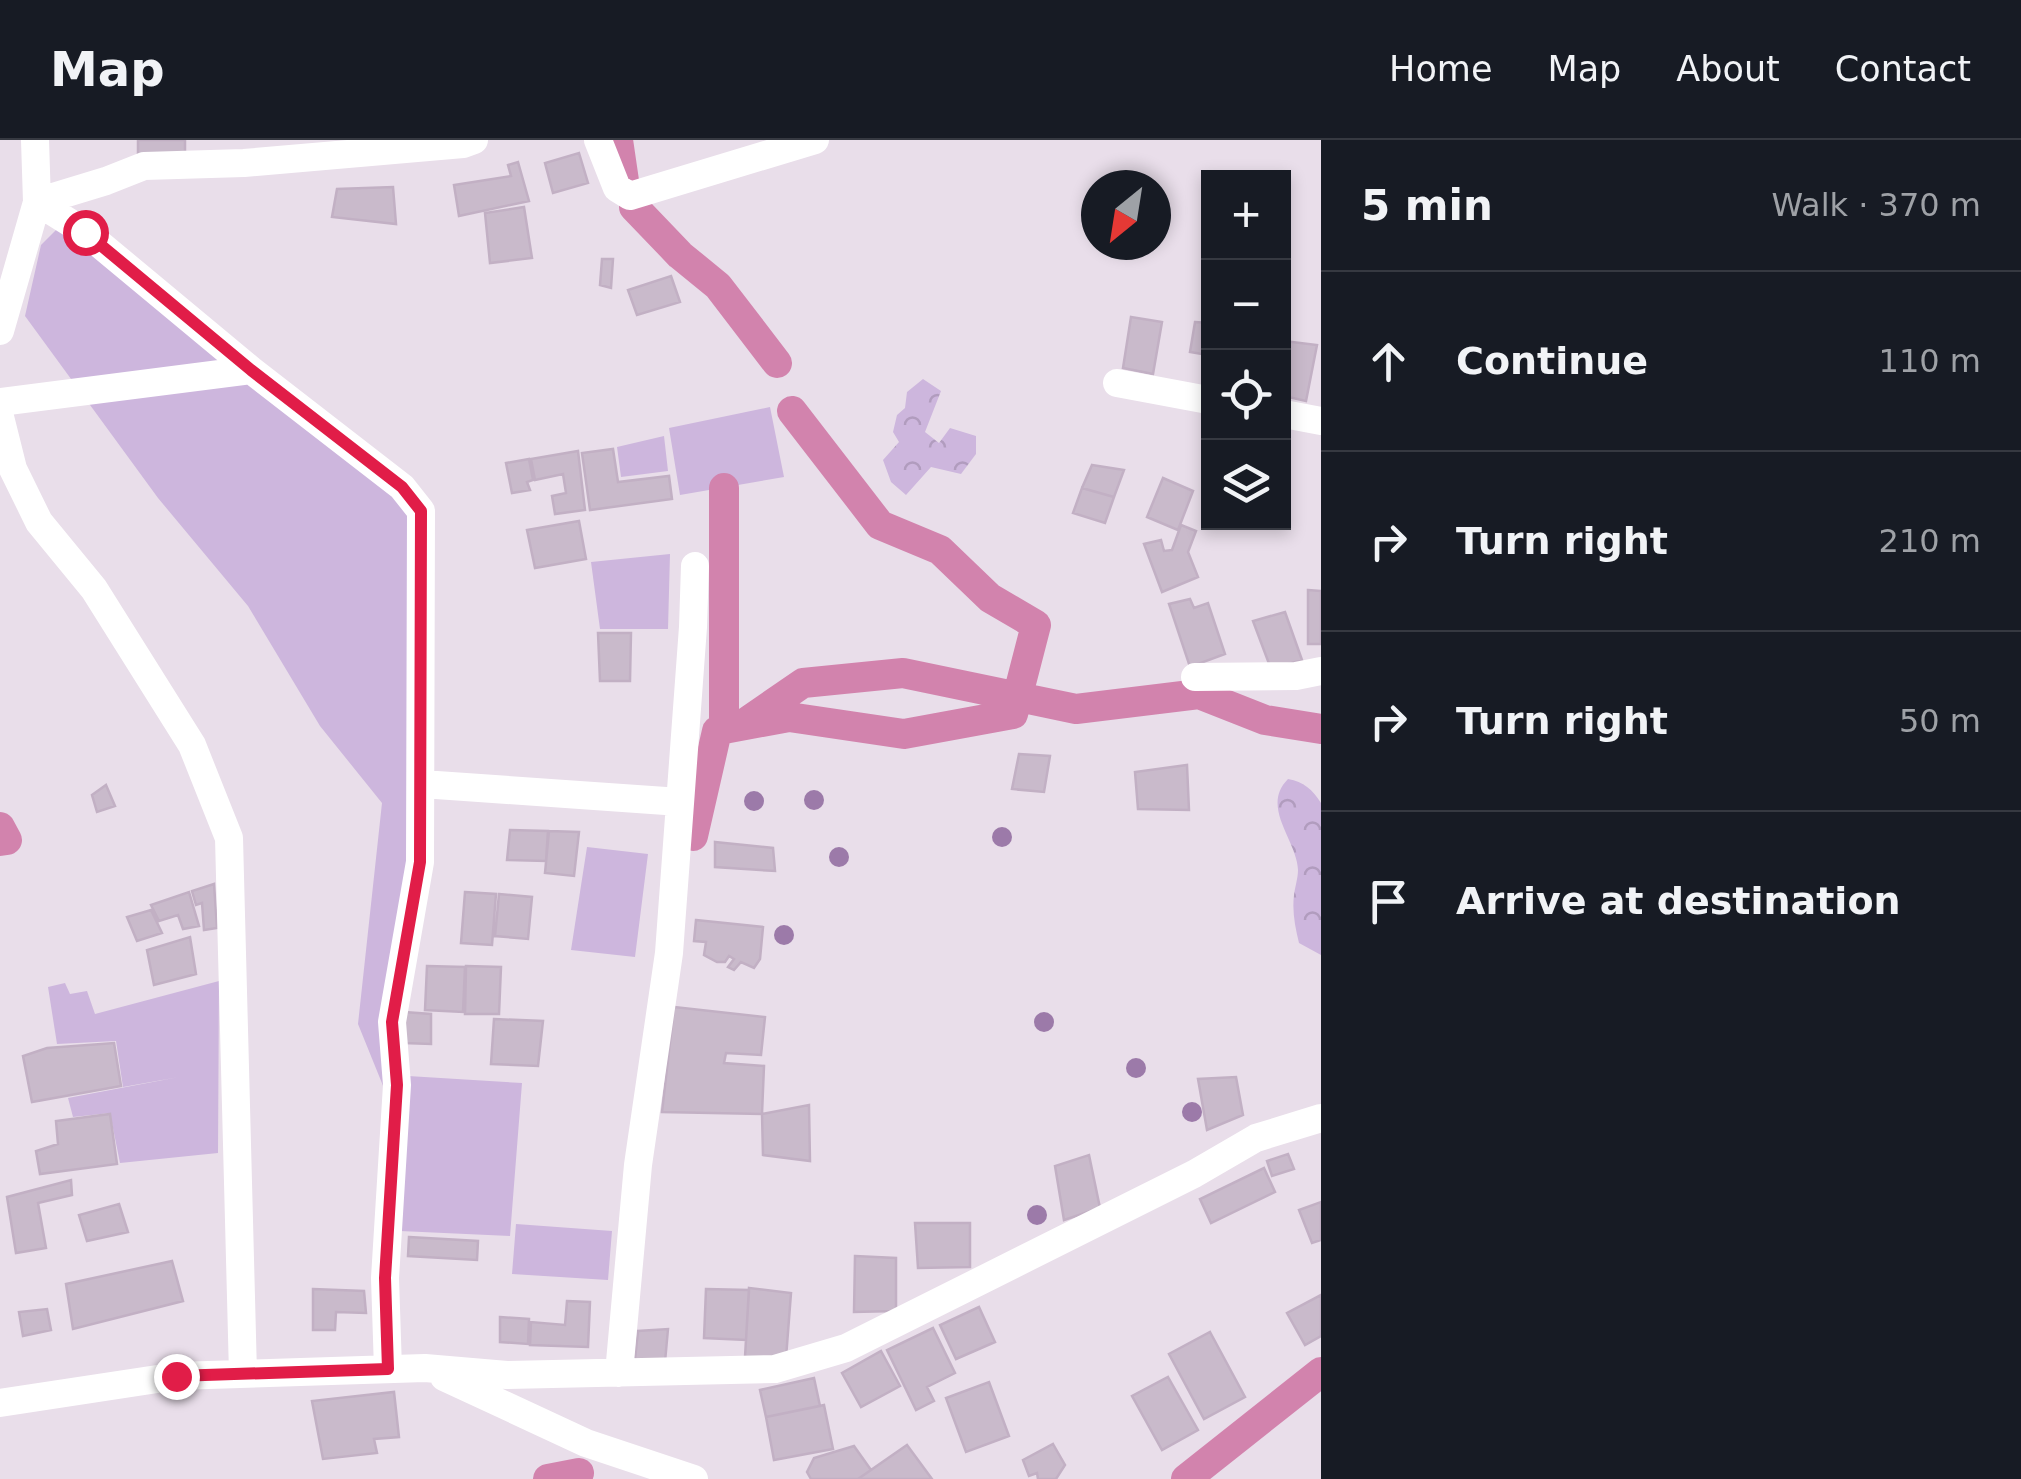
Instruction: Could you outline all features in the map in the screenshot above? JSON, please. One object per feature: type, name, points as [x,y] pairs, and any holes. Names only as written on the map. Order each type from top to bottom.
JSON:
[{"type":"street","points":[[0,331],[36,202],[35,140]]},
{"type":"street","points":[[36,202],[144,166],[244,163],[474,140]]},
{"type":"street","points":[[598,140],[617,188],[630,196],[815,140]]},
{"type":"street","points":[[36,202],[85,232],[251,370],[402,487],[421,511],[420,862],[392,1022],[397,1085],[385,1278],[388,1369]]},
{"type":"street","points":[[0,402],[251,370]]},
{"type":"street","points":[[1117,383],[1201,399]]},
{"type":"street","points":[[1291,415],[1321,421]]},
{"type":"street","points":[[0,417],[13,469],[38,522],[94,589],[192,746],[228,838],[243,1374]]},
{"type":"street","points":[[618,1372],[638,1166],[669,953],[694,566]]},
{"type":"street","points":[[1196,677],[1296,676],[1321,671]]},
{"type":"street","points":[[422,784],[680,802]]},
{"type":"street","points":[[0,1403],[176,1376],[425,1368],[507,1375],[775,1369],[846,1348],[1194,1174],[1256,1138],[1321,1118]]},
{"type":"street","points":[[425,1368],[586,1443],[694,1479]]},
{"type":"green space","points":[[62,224],[410,509],[417,775],[390,1103],[358,1024],[382,803],[320,726],[248,606],[158,498],[25,316],[41,245]]},
{"type":"green space","points":[[923,379],[941,391],[925,432],[939,443],[950,428],[976,436],[976,454],[961,474],[931,467],[906,495],[891,482],[883,460],[899,442],[893,432],[897,415],[905,408],[907,392]]},
{"type":"green space","points":[[770,407],[784,477],[680,495],[669,428]]},
{"type":"green space","points":[[664,436],[668,471],[621,477],[617,447]]},
{"type":"green space","points":[[670,554],[668,629],[600,629],[591,562]]},
{"type":"green space","points":[[1288,779],[1307,787],[1321,803],[1321,955],[1299,943],[1296,931],[1293,901],[1298,870],[1278,801]]},
{"type":"green space","points":[[587,847],[648,854],[635,957],[571,950]]},
{"type":"green space","points":[[219,981],[218,1153],[120,1163],[110,1113],[73,1117],[68,1098],[179,1077],[123,1087],[116,1041],[57,1044],[48,987],[65,983],[70,994],[87,991],[95,1014]]},
{"type":"green space","points":[[408,1076],[522,1083],[510,1236],[400,1231]]},
{"type":"green space","points":[[516,1224],[612,1231],[608,1280],[512,1274]]},
{"type":"building","points":[[138,140],[185,140],[185,161],[138,163]]},
{"type":"building","points":[[579,153],[588,183],[553,193],[545,163]]},
{"type":"building","points":[[518,162],[529,201],[459,216],[454,185],[511,176],[508,165]]},
{"type":"building","points":[[393,187],[396,224],[332,217],[337,189]]},
{"type":"building","points":[[524,207],[532,258],[490,263],[485,213]]},
{"type":"building","points":[[602,259],[613,259],[611,288],[600,285]]},
{"type":"building","points":[[671,276],[680,302],[637,315],[628,290]]},
{"type":"building","points":[[1131,317],[1162,322],[1153,374],[1123,368]]},
{"type":"building","points":[[1195,322],[1201,322],[1201,354],[1190,352]]},
{"type":"building","points":[[1291,342],[1317,345],[1306,401],[1291,398]]},
{"type":"building","points":[[613,449],[618,482],[669,476],[672,499],[590,510],[582,453]]},
{"type":"building","points":[[578,451],[585,510],[555,514],[552,496],[566,493],[563,474],[535,480],[531,459]]},
{"type":"building","points":[[529,459],[533,480],[527,482],[530,490],[512,493],[506,463]]},
{"type":"building","points":[[1092,465],[1124,470],[1114,497],[1082,488]]},
{"type":"building","points":[[1163,478],[1193,491],[1178,530],[1147,517]]},
{"type":"building","points":[[1082,488],[1114,497],[1105,523],[1073,513]]},
{"type":"building","points":[[579,521],[586,559],[535,568],[527,530]]},
{"type":"building","points":[[1181,525],[1196,531],[1188,552],[1198,577],[1162,592],[1144,544],[1161,540],[1164,551],[1172,550]]},
{"type":"building","points":[[1308,590],[1321,591],[1321,644],[1308,644]]},
{"type":"building","points":[[1190,599],[1194,608],[1208,603],[1225,654],[1190,667],[1169,604]]},
{"type":"building","points":[[1285,612],[1302,660],[1271,669],[1253,621]]},
{"type":"building","points":[[598,633],[631,633],[630,681],[600,681]]},
{"type":"building","points":[[1019,754],[1050,756],[1044,792],[1012,789]]},
{"type":"building","points":[[1187,765],[1189,810],[1138,809],[1135,772]]},
{"type":"building","points":[[106,785],[115,806],[97,812],[92,795]]},
{"type":"building","points":[[510,830],[548,831],[546,861],[507,860]]},
{"type":"building","points":[[549,831],[579,832],[574,876],[545,873]]},
{"type":"building","points":[[715,842],[773,848],[775,871],[715,867]]},
{"type":"building","points":[[214,884],[217,928],[204,930],[202,903],[196,905],[192,891]]},
{"type":"building","points":[[189,892],[199,926],[183,929],[178,915],[159,921],[151,905]]},
{"type":"building","points":[[465,892],[496,894],[492,945],[461,943]]},
{"type":"building","points":[[499,894],[532,897],[528,939],[495,936]]},
{"type":"building","points":[[151,910],[162,933],[137,941],[127,917]]},
{"type":"building","points":[[696,920],[763,927],[760,959],[754,968],[741,962],[734,970],[728,967],[734,959],[729,956],[725,962],[717,962],[704,955],[706,942],[694,941]]},
{"type":"building","points":[[190,937],[196,974],[154,985],[147,950]]},
{"type":"building","points":[[427,966],[465,967],[463,1012],[425,1010]]},
{"type":"building","points":[[466,966],[501,967],[499,1014],[465,1014]]},
{"type":"building","points":[[674,1007],[765,1017],[761,1055],[726,1053],[724,1063],[764,1066],[762,1114],[662,1112]]},
{"type":"building","points":[[404,1012],[431,1014],[431,1044],[404,1043]]},
{"type":"building","points":[[494,1019],[543,1021],[538,1066],[491,1064]]},
{"type":"building","points":[[114,1043],[121,1086],[32,1102],[23,1056],[47,1048]]},
{"type":"building","points":[[1236,1077],[1243,1115],[1207,1130],[1198,1079]]},
{"type":"building","points":[[809,1105],[810,1161],[763,1155],[762,1114]]},
{"type":"building","points":[[110,1114],[117,1164],[40,1174],[36,1151],[58,1144],[56,1121]]},
{"type":"building","points":[[1288,1154],[1294,1169],[1272,1176],[1267,1161]]},
{"type":"building","points":[[1089,1155],[1100,1208],[1064,1220],[1055,1166]]},
{"type":"building","points":[[1264,1168],[1275,1192],[1211,1223],[1200,1199]]},
{"type":"building","points":[[71,1180],[72,1195],[38,1203],[46,1248],[16,1253],[7,1197]]},
{"type":"building","points":[[1321,1202],[1321,1240],[1312,1243],[1299,1210]]},
{"type":"building","points":[[119,1204],[128,1232],[87,1241],[79,1215]]},
{"type":"building","points":[[915,1223],[970,1223],[970,1267],[918,1268]]},
{"type":"building","points":[[409,1237],[478,1241],[477,1260],[408,1256]]},
{"type":"building","points":[[855,1256],[896,1258],[896,1311],[854,1312]]},
{"type":"building","points":[[172,1261],[183,1301],[73,1329],[66,1284]]},
{"type":"building","points":[[749,1288],[791,1293],[786,1358],[745,1357]]},
{"type":"building","points":[[313,1289],[364,1291],[366,1313],[336,1312],[335,1330],[313,1330]]},
{"type":"building","points":[[706,1289],[749,1290],[746,1340],[704,1338]]},
{"type":"building","points":[[1321,1295],[1321,1336],[1305,1345],[1287,1313]]},
{"type":"building","points":[[567,1301],[590,1302],[588,1347],[530,1345],[531,1322],[565,1325]]},
{"type":"building","points":[[979,1307],[995,1342],[956,1359],[940,1325]]},
{"type":"building","points":[[47,1309],[51,1330],[23,1336],[19,1312]]},
{"type":"building","points":[[500,1317],[529,1319],[528,1344],[500,1342]]},
{"type":"building","points":[[933,1328],[955,1373],[927,1387],[934,1401],[916,1410],[887,1350]]},
{"type":"building","points":[[668,1329],[665,1362],[634,1368],[638,1331]]},
{"type":"building","points":[[1210,1332],[1245,1397],[1204,1419],[1169,1354]]},
{"type":"building","points":[[881,1351],[900,1386],[861,1407],[842,1373]]},
{"type":"building","points":[[1168,1377],[1198,1430],[1162,1450],[1132,1396]]},
{"type":"building","points":[[814,1378],[820,1406],[766,1417],[760,1390]]},
{"type":"building","points":[[989,1382],[1009,1436],[966,1452],[946,1398]]},
{"type":"building","points":[[394,1392],[399,1437],[374,1439],[377,1453],[323,1459],[312,1401]]},
{"type":"building","points":[[824,1405],[833,1449],[774,1460],[766,1417]]},
{"type":"building","points":[[1053,1444],[1065,1465],[1056,1479],[1038,1479],[1037,1473],[1029,1476],[1023,1460]]},
{"type":"building","points":[[907,1445],[932,1479],[858,1479]]},
{"type":"building","points":[[854,1446],[871,1470],[858,1479],[811,1479],[807,1472],[814,1458]]},
{"type":"waterway","points":[[618,140],[624,181]]},
{"type":"waterway","points":[[634,207],[680,255],[718,286],[777,363]]},
{"type":"waterway","points":[[724,488],[724,729],[789,717],[904,734],[1013,714],[1036,625],[990,598],[940,550],[880,525],[792,411]]},
{"type":"waterway","points":[[693,836],[717,731],[742,725],[803,683],[903,673],[1076,709],[1199,694],[1265,720],[1321,729]]},
{"type":"waterway","points":[[0,827],[7,840],[0,841]]},
{"type":"waterway","points":[[1186,1479],[1321,1372]]},
{"type":"waterway","points":[[548,1479],[579,1473]]},
{"type":"route","points":[[85,232],[251,370],[402,487],[421,511],[420,862],[392,1022],[397,1085],[385,1278],[388,1369],[176,1376]]}]
